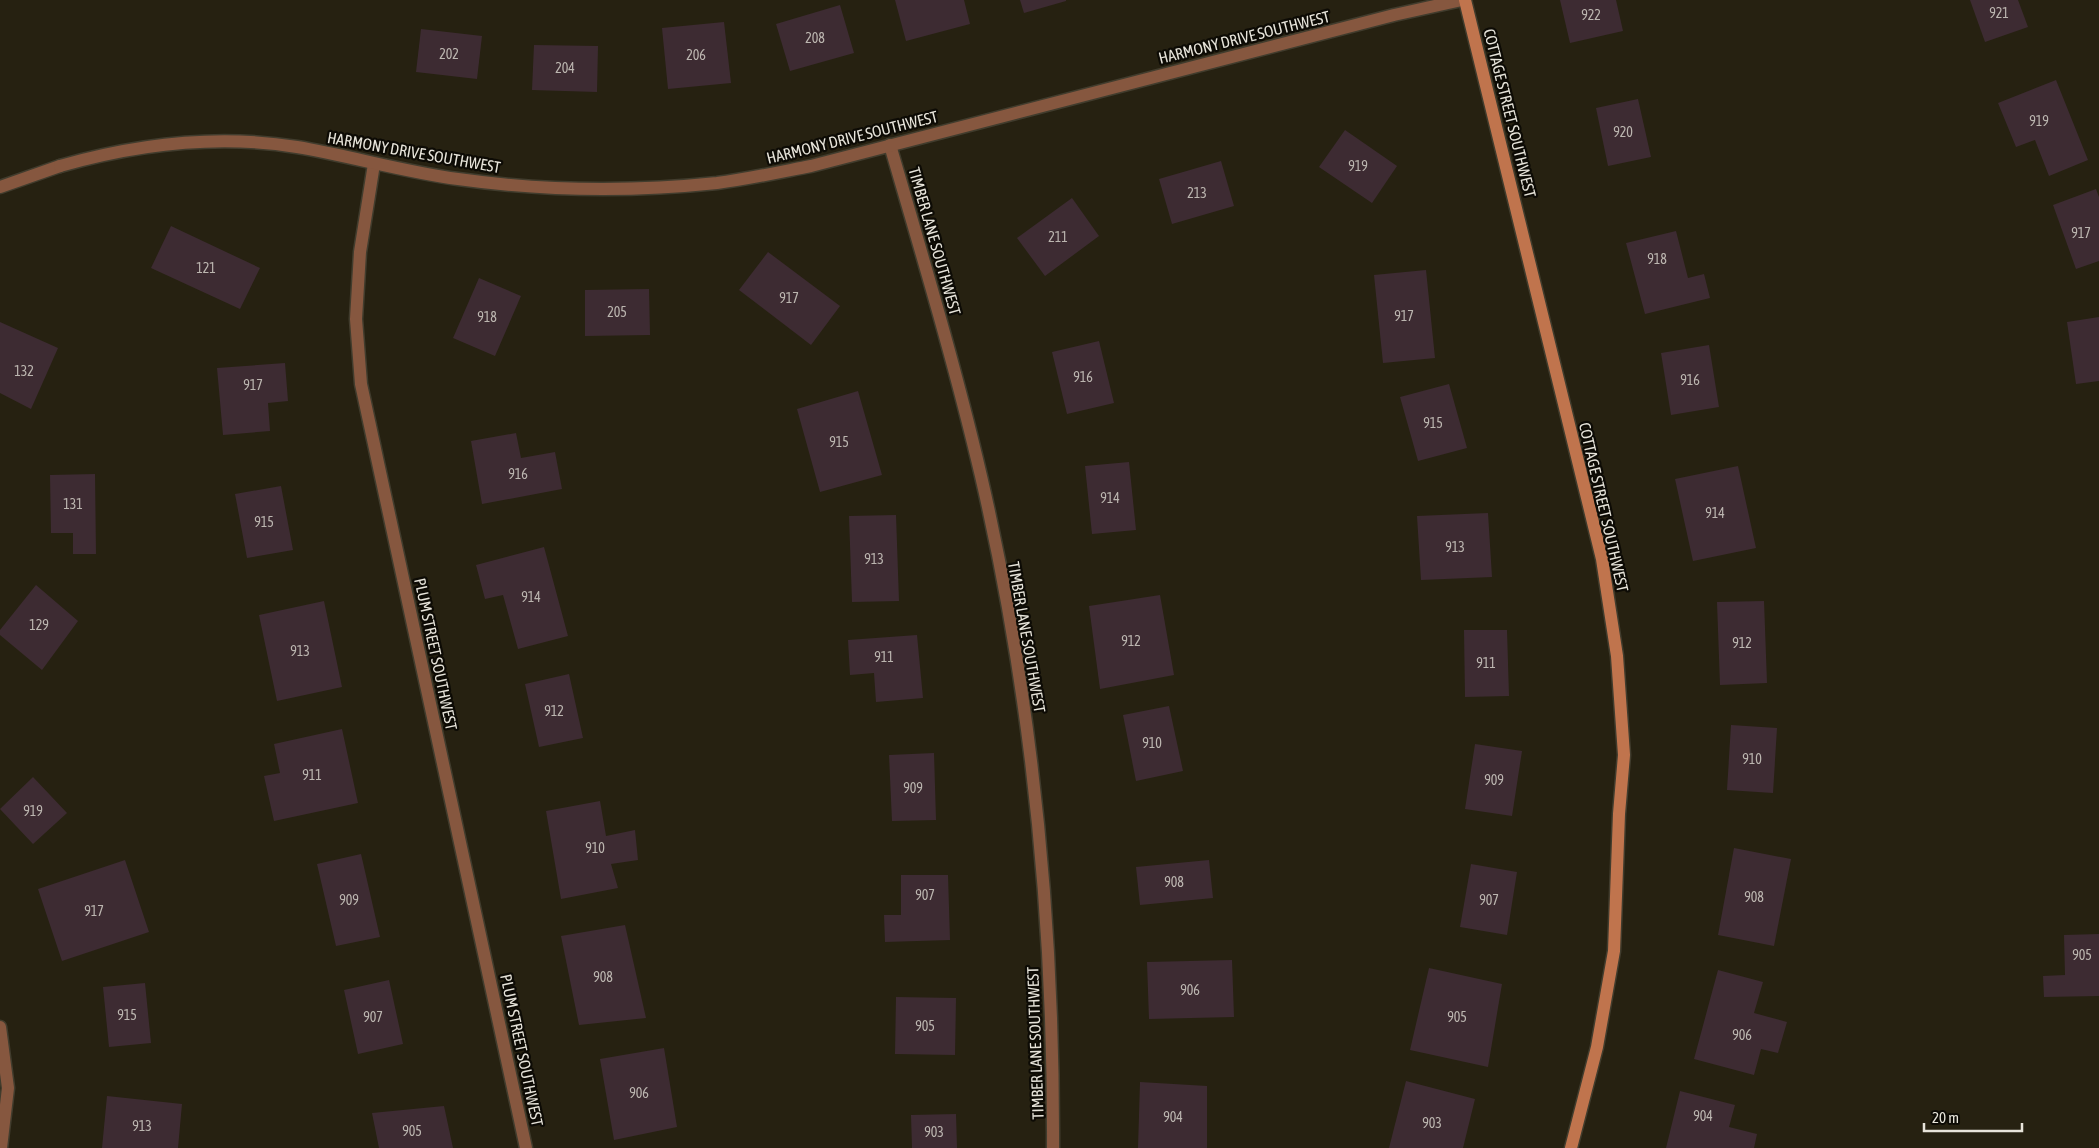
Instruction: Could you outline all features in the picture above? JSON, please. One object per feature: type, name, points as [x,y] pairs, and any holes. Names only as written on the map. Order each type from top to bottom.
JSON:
[{"type":"street","name":"HARMONY DRIVE SOUTHWEST","points":[[0,187],[60,166],[108,153],[174,142],[239,141],[297,147],[374,164],[458,179],[537,187],[623,190],[718,182],[811,166],[1394,15],[1464,0]]},
{"type":"street","name":"COTTAGE STREET SOUTHWEST","points":[[1464,0],[1602,559],[1617,656],[1624,755],[1619,814],[1614,951],[1597,1047],[1571,1148]]},
{"type":"street","name":"TIMBER LANE SOUTHWEST","points":[[890,145],[942,323],[979,468],[1011,626],[1034,780],[1046,897],[1054,1055],[1054,1148]]},
{"type":"street","name":"PLUM STREET SOUTHWEST","points":[[374,164],[360,252],[356,319],[362,384],[526,1148]]},
{"type":"street","points":[[0,1027],[8,1088],[1,1148]]},
{"type":"building","points":[[895,0],[964,0],[970,24],[906,41]]},
{"type":"building","points":[[1020,0],[1066,0],[1066,1],[1024,13]]},
{"type":"building","points":[[1560,0],[1616,0],[1623,31],[1570,43]]},
{"type":"building","points":[[1970,0],[2018,0],[2028,27],[1985,42]]},
{"type":"building","points":[[840,5],[854,53],[790,71],[776,24]]},
{"type":"building","points":[[724,22],[731,83],[668,89],[662,28]]},
{"type":"building","points":[[421,29],[482,36],[477,79],[416,72]]},
{"type":"building","points":[[534,45],[598,46],[597,92],[532,90]]},
{"type":"building","points":[[2056,80],[2088,160],[2049,176],[2035,140],[2016,147],[1998,103]]},
{"type":"building","points":[[1638,99],[1651,157],[1608,166],[1596,108]]},
{"type":"building","points":[[1345,130],[1397,166],[1372,203],[1319,167]]},
{"type":"building","points":[[1221,161],[1234,206],[1172,224],[1159,179]]},
{"type":"building","points":[[2096,189],[2099,197],[2099,261],[2076,269],[2053,205]]},
{"type":"building","points":[[1072,198],[1099,236],[1045,276],[1017,238]]},
{"type":"building","points":[[171,226],[260,268],[240,309],[151,268]]},
{"type":"building","points":[[1676,231],[1688,278],[1704,274],[1710,298],[1645,314],[1626,243]]},
{"type":"building","points":[[768,252],[840,306],[811,345],[739,290]]},
{"type":"building","points":[[1426,270],[1435,358],[1383,363],[1374,275]]},
{"type":"building","points":[[479,278],[521,296],[495,356],[453,338]]},
{"type":"building","points":[[649,289],[650,335],[585,336],[585,290]]},
{"type":"building","points":[[2099,317],[2099,381],[2076,384],[2067,322]]},
{"type":"building","points":[[0,322],[58,348],[31,409],[0,393]]},
{"type":"building","points":[[1099,341],[1114,403],[1067,414],[1052,352]]},
{"type":"building","points":[[1709,345],[1719,407],[1671,415],[1661,353]]},
{"type":"building","points":[[285,363],[288,401],[268,403],[270,431],[223,435],[217,368]]},
{"type":"building","points":[[1449,384],[1467,448],[1418,461],[1400,397]]},
{"type":"building","points":[[858,391],[882,475],[820,492],[797,409]]},
{"type":"building","points":[[516,433],[521,458],[555,452],[562,489],[482,504],[471,441]]},
{"type":"building","points":[[1129,462],[1136,530],[1092,534],[1085,466]]},
{"type":"building","points":[[1738,466],[1756,548],[1693,561],[1675,479]]},
{"type":"building","points":[[95,474],[96,554],[73,554],[73,533],[51,533],[50,475]]},
{"type":"building","points":[[281,486],[293,550],[247,558],[235,494]]},
{"type":"building","points":[[1488,513],[1492,577],[1421,580],[1417,516]]},
{"type":"building","points":[[896,515],[899,601],[852,602],[849,516]]},
{"type":"building","points":[[544,547],[568,636],[518,649],[503,595],[485,599],[476,565]]},
{"type":"building","points":[[36,585],[78,621],[42,670],[0,635],[0,630]]},
{"type":"building","points":[[1160,595],[1174,675],[1100,689],[1089,606]]},
{"type":"building","points":[[324,601],[342,687],[277,701],[259,615]]},
{"type":"building","points":[[1764,601],[1767,683],[1720,685],[1717,602]]},
{"type":"building","points":[[1464,630],[1507,630],[1509,696],[1465,697]]},
{"type":"building","points":[[917,635],[923,698],[876,702],[874,673],[850,675],[848,640]]},
{"type":"building","points":[[569,674],[583,738],[539,747],[525,684]]},
{"type":"building","points":[[1169,706],[1183,771],[1136,781],[1123,715]]},
{"type":"building","points":[[1731,725],[1777,728],[1773,793],[1727,790]]},
{"type":"building","points":[[342,729],[358,803],[274,821],[264,776],[280,773],[274,744]]},
{"type":"building","points":[[1475,744],[1522,751],[1512,816],[1465,809]]},
{"type":"building","points":[[934,753],[936,820],[892,821],[889,755]]},
{"type":"building","points":[[33,777],[67,813],[33,844],[0,809]]},
{"type":"building","points":[[600,801],[606,836],[635,830],[638,860],[611,864],[618,888],[561,899],[546,811]]},
{"type":"building","points":[[1734,848],[1791,859],[1774,946],[1718,935]]},
{"type":"building","points":[[361,854],[380,937],[336,946],[317,864]]},
{"type":"building","points":[[125,860],[149,932],[62,961],[38,889]]},
{"type":"building","points":[[1209,860],[1213,898],[1140,905],[1136,867]]},
{"type":"building","points":[[1471,864],[1517,872],[1507,935],[1460,927]]},
{"type":"building","points":[[901,875],[948,875],[950,940],[885,942],[884,915],[901,915]]},
{"type":"building","points":[[625,925],[646,1018],[579,1025],[561,936]]},
{"type":"building","points":[[2099,934],[2099,996],[2044,997],[2043,976],[2065,975],[2064,935]]},
{"type":"building","points":[[1232,960],[1234,1017],[1149,1019],[1147,962]]},
{"type":"building","points":[[1429,968],[1502,984],[1488,1067],[1410,1050]]},
{"type":"building","points":[[1718,970],[1763,982],[1754,1013],[1787,1022],[1778,1053],[1761,1049],[1754,1075],[1694,1059]]},
{"type":"building","points":[[389,980],[403,1044],[358,1054],[344,990]]},
{"type":"building","points":[[145,983],[151,1043],[109,1047],[103,987]]},
{"type":"building","points":[[896,997],[956,998],[955,1055],[895,1054]]},
{"type":"building","points":[[664,1048],[677,1127],[614,1140],[600,1059]]},
{"type":"building","points":[[1406,1081],[1475,1099],[1463,1148],[1389,1148]]},
{"type":"building","points":[[1140,1082],[1207,1086],[1207,1148],[1138,1148]]},
{"type":"building","points":[[1680,1091],[1735,1105],[1729,1127],[1757,1134],[1754,1148],[1666,1148]]},
{"type":"building","points":[[107,1096],[182,1104],[178,1148],[102,1148]]},
{"type":"building","points":[[444,1106],[453,1148],[379,1148],[372,1113]]},
{"type":"building","points":[[956,1114],[957,1148],[912,1148],[911,1115]]}]
